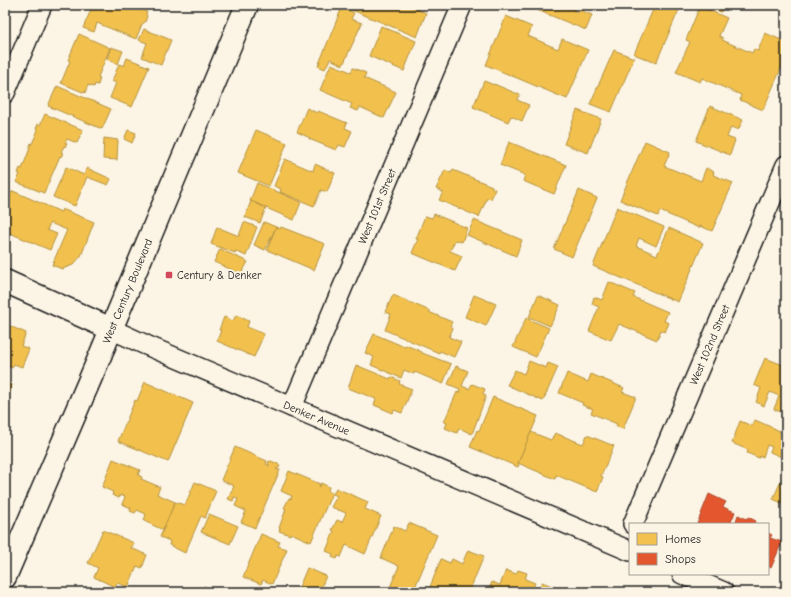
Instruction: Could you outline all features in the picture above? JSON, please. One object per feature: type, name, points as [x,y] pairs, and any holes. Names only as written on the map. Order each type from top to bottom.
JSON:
[{"type":"main road","name":"West Century Boulevard","points":[[5,577],[247,5]]},
{"type":"main road","name":"Denker Avenue","points":[[5,281],[111,329]]},
{"type":"street","points":[[5,93],[42,5]]},
{"type":"street","name":"West 101st Street","points":[[292,406],[462,5]]},
{"type":"street","name":"West 102nd Street","points":[[633,523],[786,165]]},
{"type":"street","name":"Denker Avenue","points":[[111,329],[292,406],[628,544]]},
{"type":"street","points":[[684,575],[724,592]]},
{"type":"building: Homes","points":[[93,5],[130,5],[147,12],[147,16],[136,39],[97,23],[94,32],[83,28]]},
{"type":"building: Homes","points":[[349,5],[407,5],[426,13],[417,37],[347,8]]},
{"type":"building: Homes","points":[[525,5],[575,5],[573,10],[579,12],[580,10],[592,15],[586,30]]},
{"type":"building: Homes","points":[[655,5],[681,5],[656,63],[634,54]]},
{"type":"building: Homes","points":[[704,5],[724,5],[721,12]]},
{"type":"building: Homes","points":[[700,6],[727,18],[719,36],[723,38],[722,40],[752,53],[754,49],[758,51],[765,33],[786,42],[786,57],[763,110],[740,100],[741,95],[702,78],[700,82],[676,72],[690,42],[686,40]]},
{"type":"building: Homes","points":[[342,7],[354,13],[351,19],[362,23],[343,65],[330,59],[325,69],[318,66]]},
{"type":"building: Homes","points":[[506,16],[532,27],[528,36],[558,49],[562,39],[588,50],[567,99],[486,65]]},
{"type":"building: Homes","points":[[381,26],[416,41],[404,71],[369,56]]},
{"type":"building: Homes","points":[[144,29],[171,40],[161,65],[142,57],[147,43],[139,40]]},
{"type":"building: Homes","points":[[79,34],[110,48],[98,77],[100,78],[98,85],[95,84],[94,87],[88,85],[85,93],[61,83],[70,61],[68,60]]},
{"type":"building: Homes","points":[[111,47],[123,51],[118,64],[107,59]]},
{"type":"building: Homes","points":[[614,50],[634,58],[611,112],[590,104]]},
{"type":"building: Homes","points":[[127,58],[149,67],[132,107],[110,98],[116,83],[112,81],[119,64],[124,66]]},
{"type":"building: Homes","points":[[331,64],[351,72],[353,68],[366,73],[364,78],[396,92],[384,118],[360,107],[358,111],[350,108],[352,104],[320,90]]},
{"type":"building: Homes","points":[[484,81],[520,95],[517,100],[529,105],[522,121],[511,116],[508,122],[473,107]]},
{"type":"building: Homes","points":[[57,86],[111,109],[102,129],[48,106]]},
{"type":"building: Homes","points":[[710,106],[743,120],[738,130],[731,127],[727,137],[735,140],[730,155],[696,141]]},
{"type":"building: Homes","points":[[307,108],[347,123],[345,128],[352,131],[345,147],[339,145],[336,150],[309,139],[310,138],[297,132]]},
{"type":"building: Homes","points":[[577,110],[601,119],[588,153],[564,144]]},
{"type":"building: Homes","points":[[45,114],[83,130],[77,143],[67,139],[65,143],[67,143],[61,152],[63,153],[61,157],[60,156],[44,193],[16,182],[20,174],[18,173],[20,168],[22,169],[31,143],[32,144],[38,130],[36,129],[38,124],[40,125]]},
{"type":"building: Homes","points":[[128,130],[136,133],[132,143],[124,139]]},
{"type":"building: Homes","points":[[256,130],[287,143],[269,186],[238,173]]},
{"type":"building: Homes","points":[[104,138],[118,140],[117,160],[103,159]]},
{"type":"building: Homes","points":[[645,141],[670,152],[664,166],[701,181],[706,168],[714,172],[713,175],[733,183],[712,231],[700,226],[699,228],[660,211],[658,216],[620,200]]},
{"type":"building: Homes","points":[[509,142],[566,165],[554,194],[523,181],[525,175],[500,165]]},
{"type":"building: Homes","points":[[285,159],[313,171],[315,164],[335,173],[327,192],[321,190],[314,206],[280,192],[281,189],[274,186]]},
{"type":"building: Homes","points":[[66,167],[84,175],[87,168],[111,179],[108,185],[87,177],[75,206],[53,197]]},
{"type":"building: Homes","points":[[445,170],[451,173],[453,170],[492,186],[492,188],[495,189],[491,199],[487,198],[479,217],[439,200],[443,192],[436,189]]},
{"type":"building: Homes","points":[[257,183],[301,202],[294,220],[250,201]]},
{"type":"building: Homes","points":[[579,190],[597,198],[572,257],[554,249]]},
{"type":"building: Homes","points":[[13,191],[61,212],[62,209],[94,222],[81,256],[73,265],[62,269],[52,265],[67,230],[50,223],[47,230],[57,234],[50,250],[5,231],[5,210],[8,202],[7,203],[6,200],[8,200],[6,199]]},
{"type":"building: Homes","points":[[251,201],[266,208],[260,223],[245,217]]},
{"type":"building: Homes","points":[[617,207],[664,227],[656,246],[639,238],[636,246],[657,255],[669,228],[703,243],[678,302],[593,266]]},
{"type":"building: Homes","points":[[434,214],[467,228],[462,242],[455,240],[450,251],[462,256],[455,271],[412,253],[425,216],[432,218]]},
{"type":"building: Homes","points":[[474,220],[522,240],[516,256],[467,235]]},
{"type":"building: Homes","points":[[244,222],[257,227],[246,256],[211,244],[217,227],[239,236]]},
{"type":"building: Homes","points":[[264,222],[276,227],[265,250],[254,245]]},
{"type":"building: Homes","points":[[276,227],[280,229],[281,227],[325,244],[314,270],[267,250]]},
{"type":"building: Homes","points":[[220,249],[248,262],[241,274],[214,262]]},
{"type":"building: Homes","points":[[609,282],[635,293],[633,297],[668,312],[664,321],[669,323],[665,332],[661,330],[657,340],[619,324],[611,340],[589,331],[599,307],[592,304],[594,297],[602,300]]},
{"type":"building: Homes","points":[[393,295],[452,322],[450,326],[453,328],[449,337],[461,342],[454,357],[440,351],[439,353],[385,330],[391,314],[385,312]]},
{"type":"building: Homes","points":[[474,295],[496,304],[486,326],[465,317]]},
{"type":"building: Homes","points":[[538,295],[560,305],[550,326],[529,317]]},
{"type":"building: Homes","points":[[236,315],[249,321],[247,327],[264,334],[254,357],[217,341],[224,317],[233,321]]},
{"type":"building: Homes","points":[[526,318],[549,328],[536,357],[513,347]]},
{"type":"building: Homes","points":[[5,324],[26,333],[21,346],[29,349],[22,367],[14,364],[12,368],[5,365]]},
{"type":"building: Homes","points":[[374,334],[405,347],[406,345],[451,364],[443,384],[415,372],[414,374],[404,370],[401,378],[371,365],[374,357],[365,353]]},
{"type":"building: Homes","points":[[765,358],[786,366],[786,416],[774,409],[779,396],[770,392],[764,406],[756,402],[761,388],[754,385]]},
{"type":"building: Homes","points":[[529,361],[546,368],[548,363],[558,367],[543,401],[507,385],[515,370],[524,374]]},
{"type":"building: Homes","points":[[356,365],[390,379],[391,377],[400,381],[399,384],[412,389],[402,413],[394,410],[393,413],[374,405],[376,399],[348,388]]},
{"type":"building: Homes","points":[[456,366],[468,371],[462,386],[469,389],[472,384],[485,389],[483,394],[486,396],[472,434],[459,428],[457,433],[445,428],[447,423],[444,422],[457,392],[459,393],[460,389],[448,384]]},
{"type":"building: Homes","points":[[567,373],[588,382],[591,374],[624,388],[622,392],[636,397],[623,429],[616,426],[617,424],[591,413],[593,409],[582,405],[583,403],[559,393]]},
{"type":"building: Homes","points":[[5,382],[12,385],[5,401]]},
{"type":"building: Homes","points":[[145,382],[193,403],[168,462],[118,441],[135,400],[137,401]]},
{"type":"building: Homes","points":[[493,397],[538,416],[518,463],[518,467],[470,447],[477,430],[479,431]]},
{"type":"building: Homes","points":[[755,420],[786,435],[786,459],[770,452],[772,447],[767,445],[763,457],[760,456],[759,458],[747,453],[748,450],[732,443],[740,421],[752,426]]},
{"type":"building: Homes","points":[[531,432],[551,440],[555,433],[583,444],[587,435],[614,446],[601,476],[603,477],[597,492],[556,475],[555,479],[518,463]]},
{"type":"building: Homes","points":[[235,447],[267,461],[266,464],[269,466],[268,462],[271,461],[278,464],[280,467],[276,469],[280,470],[255,528],[241,522],[246,511],[235,506],[238,499],[234,497],[233,501],[228,499],[234,486],[221,480]]},
{"type":"building: Homes","points":[[113,459],[140,470],[138,475],[142,477],[141,479],[160,487],[157,494],[175,502],[163,530],[144,521],[146,514],[137,510],[135,513],[130,511],[131,508],[122,504],[125,497],[120,495],[119,498],[112,495],[113,492],[102,487]]},
{"type":"building: Homes","points":[[289,471],[320,484],[320,487],[321,483],[329,487],[328,491],[332,493],[311,542],[291,533],[290,535],[279,531],[286,509],[284,508],[289,498],[291,499],[292,496],[281,491]]},
{"type":"building: Homes","points":[[784,474],[786,475],[786,505],[773,499]]},
{"type":"building: Homes","points":[[195,482],[216,491],[205,518],[201,516],[185,553],[169,545],[170,541],[160,537],[175,502],[185,505]]},
{"type":"building: Homes","points":[[336,488],[368,502],[365,509],[381,516],[365,554],[346,545],[341,557],[338,556],[337,559],[332,557],[333,554],[326,551],[334,531],[332,530],[337,520],[342,522],[346,513],[331,507],[337,496],[333,494]]},
{"type":"building: Homes","points":[[209,514],[238,526],[230,544],[201,532]]},
{"type":"building: Homes","points":[[409,523],[437,535],[413,592],[388,592],[399,566],[381,558],[394,526],[405,531]]},
{"type":"building: Homes","points":[[103,530],[134,543],[131,548],[147,555],[142,568],[137,566],[128,587],[117,583],[115,587],[94,577],[98,568],[88,563]]},
{"type":"building: Homes","points":[[261,534],[280,542],[278,546],[287,549],[272,584],[263,580],[261,584],[243,577]]},
{"type":"building: Homes","points":[[468,550],[484,556],[469,592],[429,592],[441,559],[450,563],[452,559],[462,564]]},
{"type":"building: Homes","points":[[307,568],[326,576],[319,592],[297,592]]},
{"type":"building: Homes","points":[[506,570],[516,574],[518,570],[527,573],[525,579],[535,583],[531,592],[488,592],[492,582],[500,585]]},
{"type":"building: Homes","points":[[542,582],[567,592],[538,592]]},
{"type":"building: Homes","points":[[204,586],[217,592],[202,592]]},
{"type":"building: Shops","points":[[709,494],[726,502],[723,507],[735,512],[731,522],[733,523],[697,523]]},
{"type":"building: Shops","points":[[738,515],[747,519],[748,517],[756,521],[755,523],[735,523]]},
{"type":"building: Shops","points":[[769,534],[772,535],[770,538],[782,542],[771,568],[769,567]]},
{"type":"place","name":"Century & Denker","points":[[169,275]]}]
